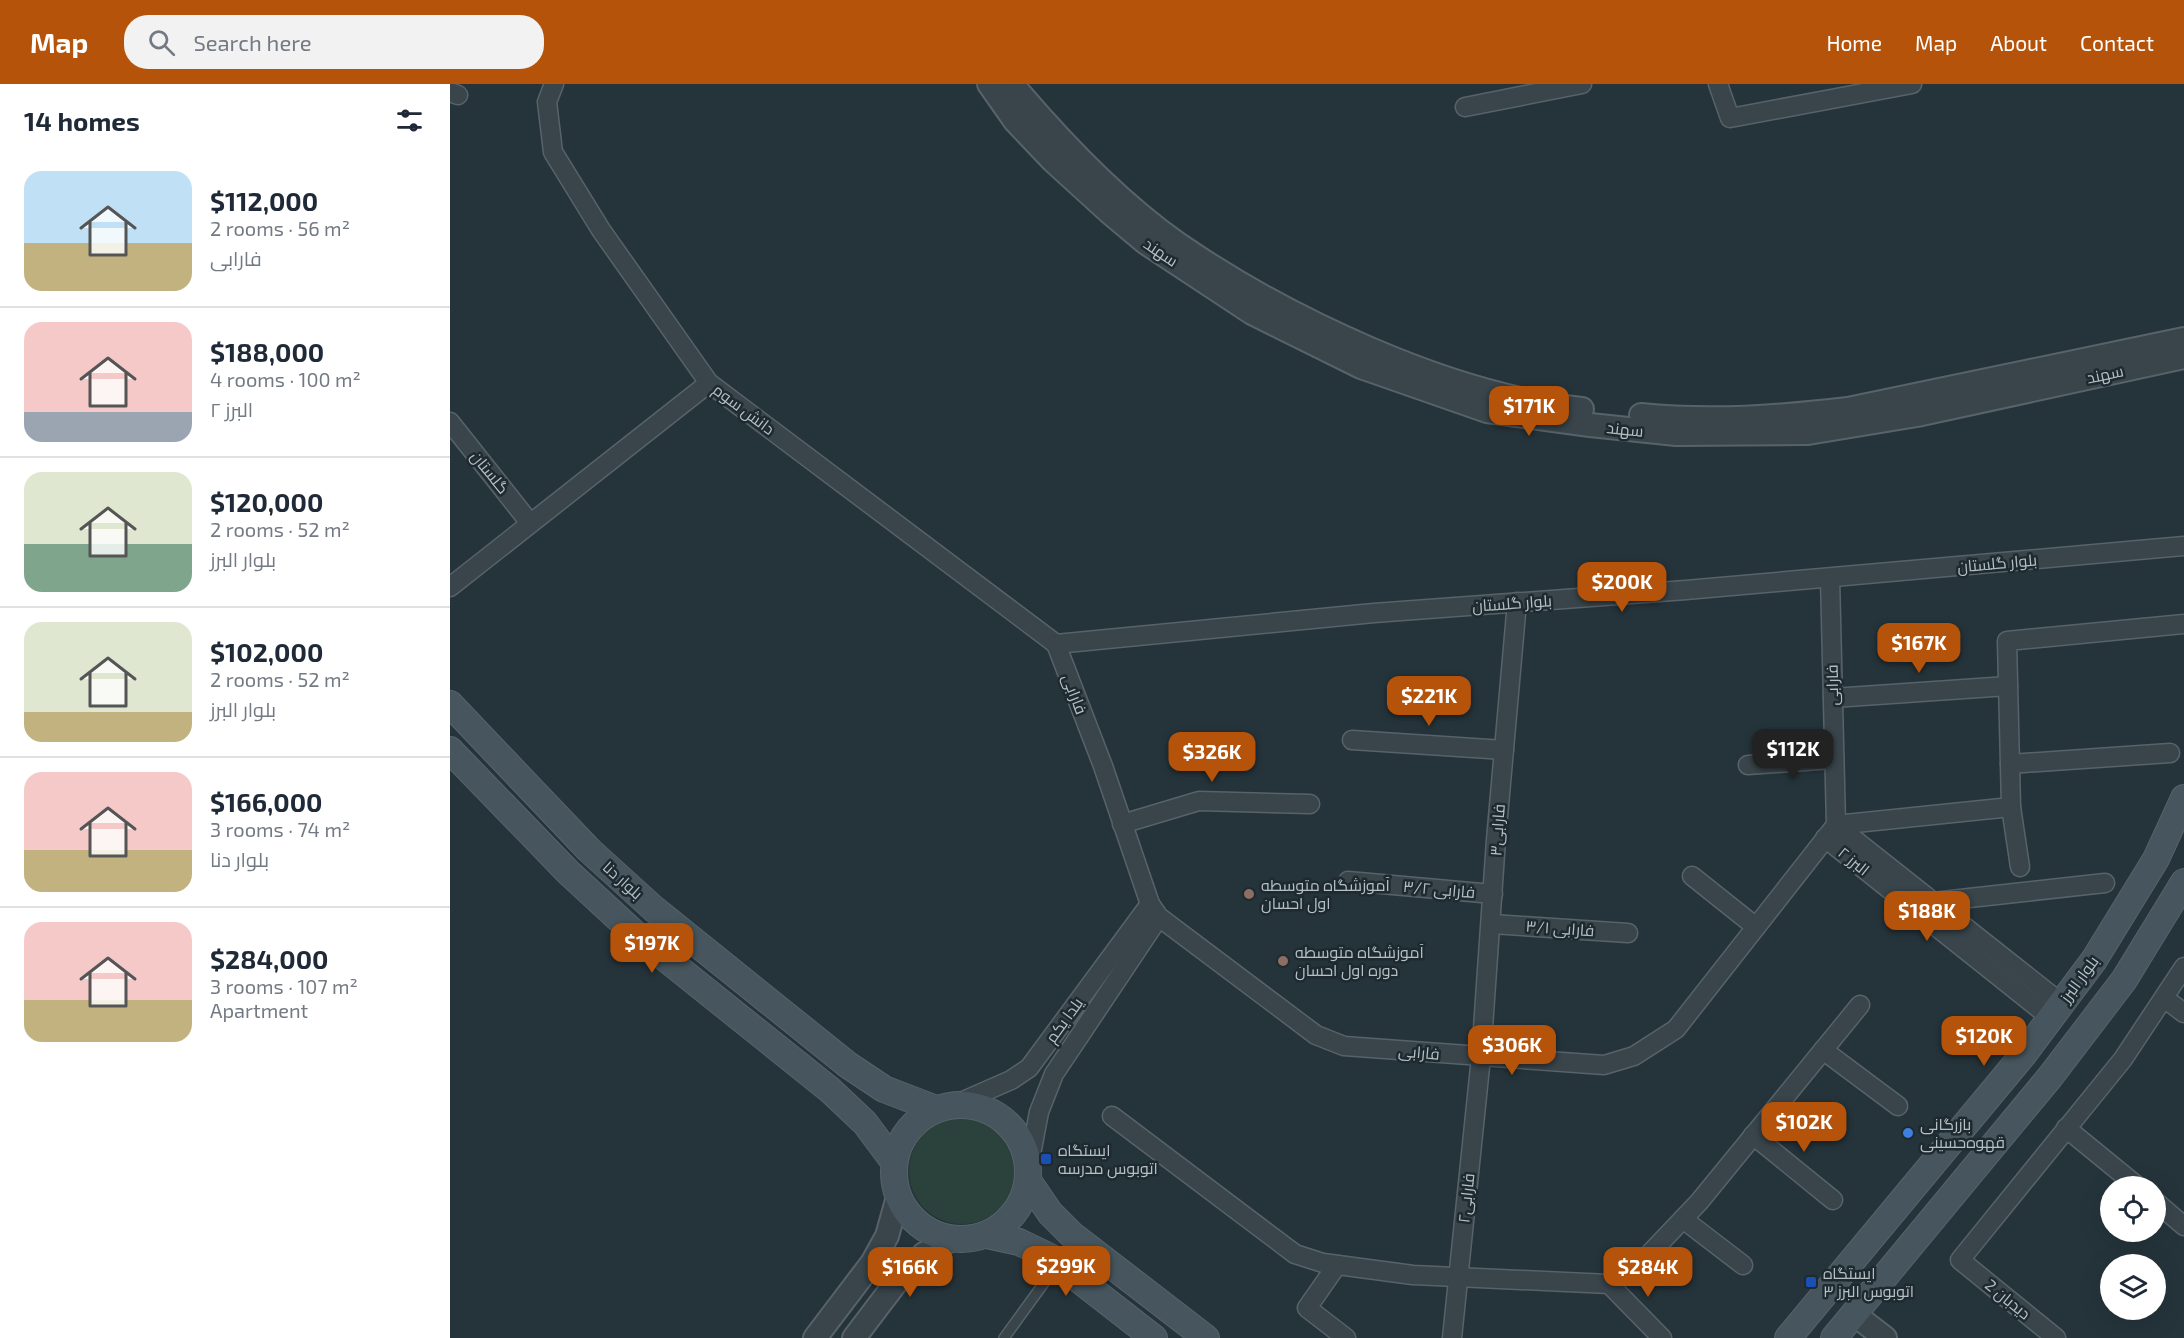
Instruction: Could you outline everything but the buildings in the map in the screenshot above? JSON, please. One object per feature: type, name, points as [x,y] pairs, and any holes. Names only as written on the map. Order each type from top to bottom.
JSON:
[{"type":"main road","name":"بلوار دنا","points":[[450,704],[589,850],[654,909],[848,1065],[884,1089],[945,1107]]},
{"type":"main road","name":"بلوار دنا","points":[[450,750],[568,872],[634,933],[830,1090],[865,1123],[894,1162]]},
{"type":"main road","name":"بلوار البرز","points":[[1788,1338],[2056,1011],[2094,960],[2156,859],[2184,798]]},
{"type":"main road","points":[[1834,1338],[2084,1033],[2124,980],[2184,882]]},
{"type":"main road","points":[[1029,1173],[1024,1199],[1015,1214],[1002,1227],[970,1240],[952,1239],[934,1234],[919,1225],[907,1212],[898,1197],[894,1180],[894,1162],[899,1145],[908,1130],[921,1118],[945,1107],[975,1106],[1003,1120],[1023,1144],[1029,1173],[1050,1213],[1071,1234],[1206,1338]]},
{"type":"main road","points":[[987,1235],[1019,1242],[1058,1263],[1154,1338]]},
{"type":"street","name":"دانش سوم","points":[[554,84],[548,102],[553,152],[601,230],[709,383],[1056,644]]},
{"type":"street","name":"سهند","points":[[988,84],[1015,121],[1053,161],[1109,212],[1146,243],[1252,314],[1361,367],[1487,411],[1676,434],[1808,433],[1917,415],[2184,357]]},
{"type":"street","name":"سهند","points":[[1012,84],[1061,142],[1128,202],[1177,243],[1266,299],[1395,359],[1492,391],[1566,408],[1668,418],[1799,416],[1848,409],[2184,339]]},
{"type":"street","points":[[1465,107],[1582,84]]},
{"type":"street","points":[[1718,84],[1730,118],[1912,84]]},
{"type":"street","points":[[450,587],[709,383]]},
{"type":"street","name":"گلستان","points":[[450,422],[530,522]]},
{"type":"street","name":"بلوار گلستان","points":[[1056,644],[1374,613],[1830,578],[2184,546]]},
{"type":"street","name":"فارابی","points":[[1056,644],[1154,910],[1316,1035],[1344,1046],[1604,1065],[1634,1056],[1676,1029],[1831,832],[1834,759],[1830,578]]},
{"type":"street","name":"فارابی۳","points":[[1481,1057],[1517,603]]},
{"type":"street","points":[[2020,867],[2011,807],[2007,641],[2184,624]]},
{"type":"street","points":[[1833,698],[2008,686]]},
{"type":"street","points":[[1352,740],[1504,750]]},
{"type":"street","points":[[2010,764],[2170,753]]},
{"type":"street","points":[[1748,765],[1834,759]]},
{"type":"street","points":[[1122,824],[1199,801],[1310,804]]},
{"type":"street","points":[[1831,832],[2011,807]]},
{"type":"street","name":"البرز ۲","points":[[1831,832],[1933,902],[2056,1011]]},
{"type":"street","name":"البرز ۲","points":[[1831,832],[2056,1011]]},
{"type":"street","points":[[1692,876],[1756,927]]},
{"type":"street","name":"فارابی ۳/۲","points":[[1348,881],[1493,894]]},
{"type":"street","points":[[1933,902],[2105,883]]},
{"type":"street","name":"یلدا یکم","points":[[945,1107],[1011,1080],[1029,1068],[1154,910]]},
{"type":"street","name":"یلدا یکم","points":[[1029,1173],[1039,1112],[1054,1074],[1154,910]]},
{"type":"street","name":"فارابی ۳/۱","points":[[1492,924],[1628,933]]},
{"type":"street","points":[[2125,1176],[2066,1128],[2123,1059],[2184,967]]},
{"type":"street","points":[[2164,998],[2184,1013]]},
{"type":"street","points":[[1112,1116],[1295,1254],[1337,1265],[1413,1275],[1609,1284],[1639,1265],[1683,1219],[1860,1005]]},
{"type":"street","points":[[1823,1050],[1898,1106]]},
{"type":"street","name":"فارابی۲","points":[[1452,1338],[1481,1057]]},
{"type":"street","name":"دیدبان 2","points":[[2056,1338],[1960,1260],[2066,1128]]},
{"type":"street","points":[[1753,1135],[1833,1200]]},
{"type":"street","points":[[814,1338],[872,1263],[887,1236],[898,1197]]},
{"type":"street","points":[[2166,1211],[2184,1226]]},
{"type":"street","points":[[1683,1219],[1743,1265]]},
{"type":"street","points":[[854,1338],[898,1280],[924,1254],[952,1239]]},
{"type":"street","points":[[1337,1265],[1307,1308],[1346,1338]]},
{"type":"street","points":[[1609,1284],[1662,1338]]},
{"type":"street","points":[[1854,1314],[1885,1338]]},
{"type":"lane","points":[[1004,1338],[1058,1263]]},
{"type":"green space","points":[[962,1118],[982,1122],[1000,1133],[1011,1151],[1015,1171],[1011,1191],[1000,1209],[982,1220],[962,1224],[942,1220],[924,1209],[913,1191],[909,1171],[913,1151],[924,1133],[942,1122]]},
{"type":"place","name":"آموزشگاه متوسطه اول احسان","points":[[1249,894]]},
{"type":"place","name":"آموزشگاه متوسطه دوره اول احسان","points":[[1283,961]]},
{"type":"place","name":"بازرگانی قهوه‌حسینی","points":[[1908,1133]]},
{"type":"place","name":"ایستگاه اتوبوس مدرسه","points":[[1046,1159]]},
{"type":"place","name":"ایستگاه اتوبوس البرز ۳","points":[[1811,1282]]}]
